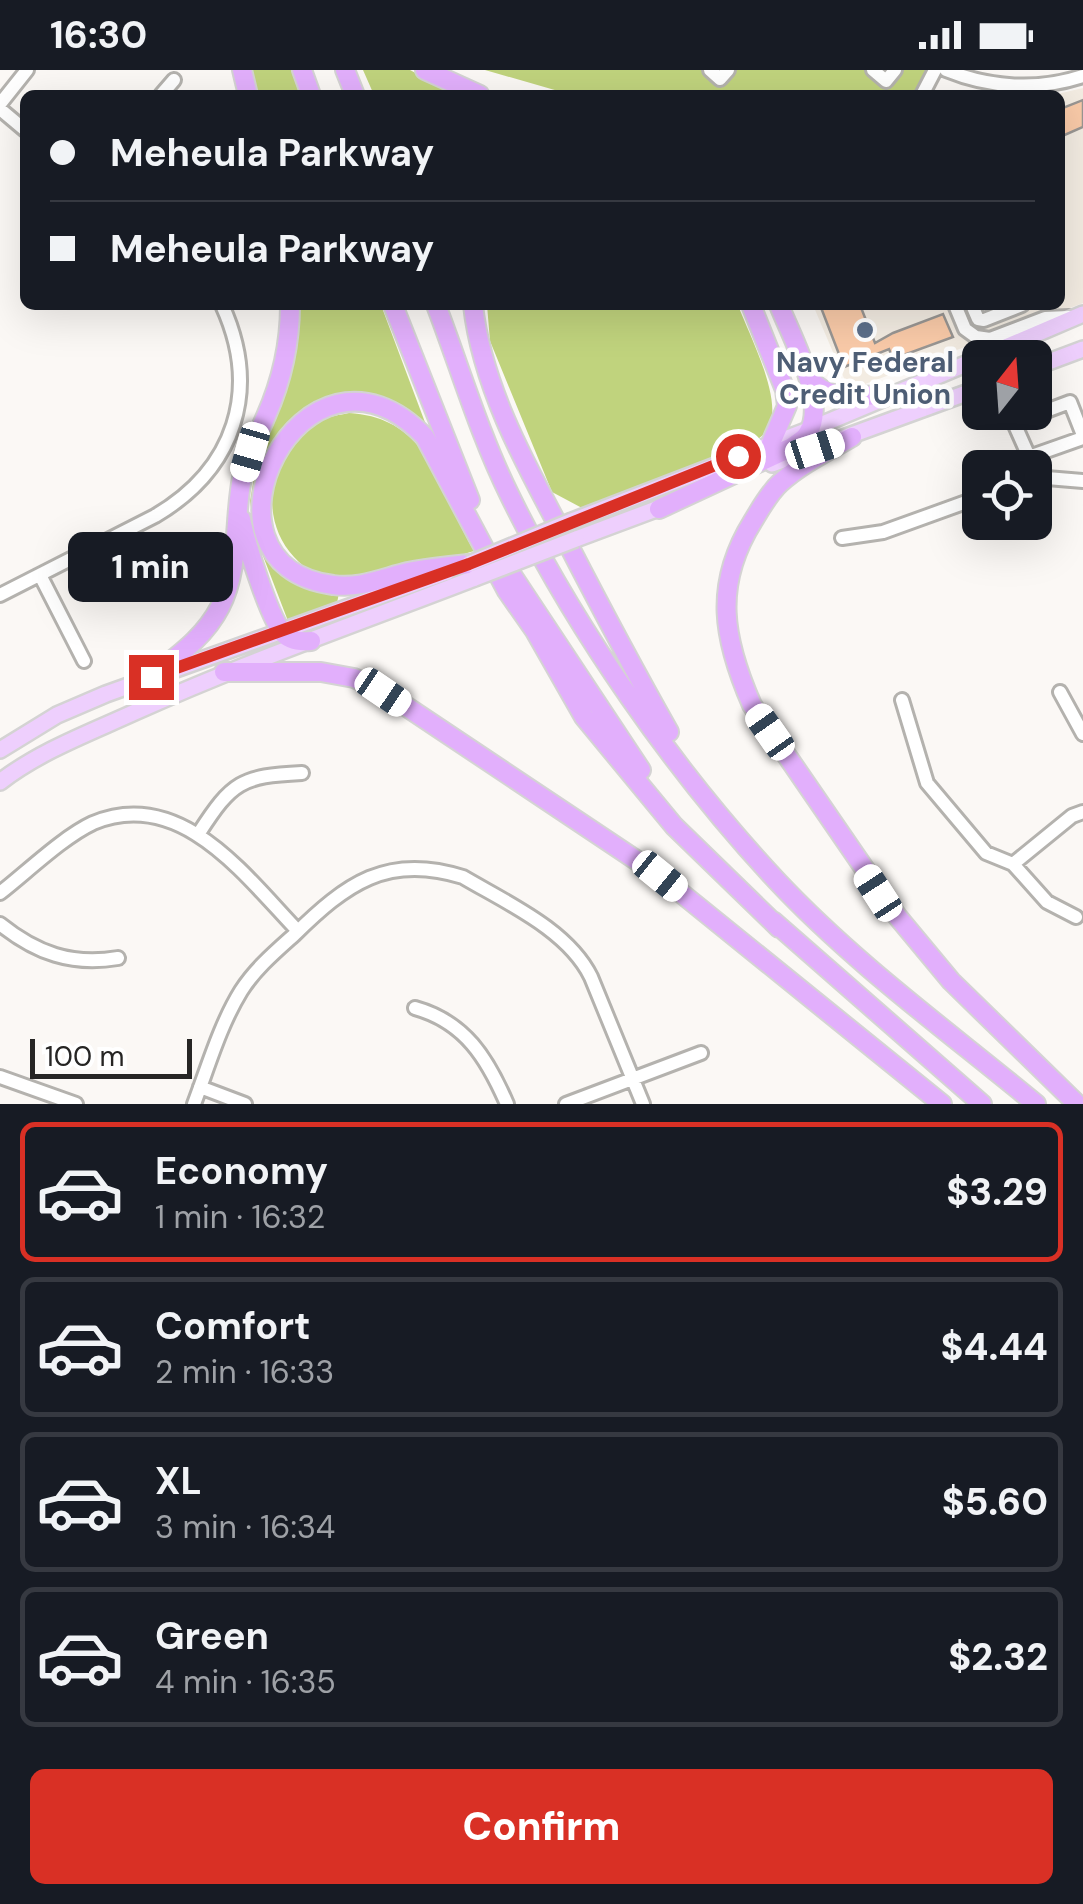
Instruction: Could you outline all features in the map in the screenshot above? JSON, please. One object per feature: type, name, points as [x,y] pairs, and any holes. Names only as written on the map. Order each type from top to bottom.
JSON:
[{"type":"highway","points":[[426,70],[469,90]]},
{"type":"highway","points":[[151,677],[193,644],[223,602],[233,565],[240,494],[250,452],[282,374],[290,310]]},
{"type":"highway","points":[[394,310],[458,473],[489,540],[633,760],[674,812],[779,928]]},
{"type":"highway","points":[[438,310],[509,494],[564,594],[632,700],[777,881],[843,945],[1036,1104]]},
{"type":"highway","points":[[473,310],[478,342],[538,488],[704,794]]},
{"type":"highway","points":[[753,310],[787,406],[771,443]]},
{"type":"highway","points":[[658,508],[805,438],[811,428],[813,402],[806,372],[781,310]]},
{"type":"highway","points":[[806,372],[815,386],[832,393],[895,394]]},
{"type":"highway","points":[[472,571],[411,572],[356,586],[308,579],[275,552],[265,530],[261,499],[275,452],[304,422],[327,408],[347,403],[370,403],[392,410],[413,425],[425,438],[507,591],[535,630],[584,716],[674,826],[779,928],[982,1104]]},
{"type":"highway","points":[[852,437],[777,486],[745,534],[730,572],[726,604],[726,636],[737,671],[752,705],[888,905],[952,980],[1077,1104]]},
{"type":"highway","points":[[240,494],[246,543],[281,631],[289,638],[311,641]]},
{"type":"highway","points":[[224,672],[321,672],[354,678],[383,692],[660,876],[942,1104]]},
{"type":"main road","points":[[1022,340],[1080,315]]},
{"type":"main road","points":[[1052,361],[1083,349]]},
{"type":"main road","points":[[0,782],[18,768],[72,740],[224,672],[311,641],[472,571],[572,521],[962,366]]},
{"type":"main road","points":[[0,750],[57,716],[151,677],[281,631],[576,539],[962,395]]},
{"type":"street","points":[[20,125],[0,106],[27,70]]},
{"type":"street","points":[[710,70],[720,79],[728,70]]},
{"type":"street","points":[[873,70],[886,81],[895,70]]},
{"type":"street","points":[[946,70],[996,90],[1026,90],[1083,76]]},
{"type":"street","points":[[166,90],[174,80]]},
{"type":"street","points":[[0,595],[178,502],[206,477],[233,426],[240,374],[236,343],[224,310]]},
{"type":"street","points":[[958,310],[964,330],[990,339],[1045,318],[1080,315]]},
{"type":"street","points":[[974,310],[978,319],[984,320],[1009,310]]},
{"type":"street","points":[[1025,450],[1014,423],[1070,402],[1083,437],[1052,458]]},
{"type":"street","points":[[1052,474],[1083,480]]},
{"type":"street","points":[[842,538],[883,532],[962,503]]},
{"type":"street","points":[[40,575],[84,661]]},
{"type":"street","points":[[1060,692],[1083,734]]},
{"type":"street","points":[[902,700],[928,783],[986,853],[1014,864],[1047,902],[1076,917]]},
{"type":"street","points":[[200,833],[220,800],[237,786],[262,775],[302,773]]},
{"type":"street","points":[[1014,864],[1072,816],[1083,812]]},
{"type":"street","points":[[0,892],[93,824],[125,816],[149,817],[200,833],[239,866],[298,931]]},
{"type":"street","points":[[194,1104],[240,992],[254,973],[360,880],[381,872],[422,868],[463,877],[568,944],[583,960],[643,1104]]},
{"type":"street","points":[[0,924],[35,949],[70,960],[92,963],[118,958]]},
{"type":"street","points":[[415,1008],[440,1015],[471,1042],[493,1071],[507,1104]]},
{"type":"street","points":[[566,1104],[702,1053]]},
{"type":"street","points":[[0,1077],[76,1104]]},
{"type":"street","points":[[200,1087],[244,1104]]},
{"type":"shaded area","points":[[1083,88],[1083,303],[1065,310],[1065,92]]},
{"type":"shaded area","points":[[815,310],[1064,310],[983,340],[962,340],[962,348],[849,390]]},
{"type":"green space","points":[[247,70],[291,70],[298,90],[252,90]]},
{"type":"green space","points":[[363,70],[410,70],[447,90],[372,90]]},
{"type":"green space","points":[[485,70],[926,70],[932,75],[924,90],[555,90]]},
{"type":"green space","points":[[297,310],[383,310],[429,433],[387,404],[343,397],[301,412],[284,429],[258,474],[256,488],[261,507],[289,576],[339,593],[337,603],[288,621],[255,535],[250,501],[255,471],[293,363]]},
{"type":"green space","points":[[487,310],[740,310],[769,387],[772,418],[761,437],[748,444],[582,508],[552,492],[490,341]]},
{"type":"green space","points":[[349,413],[377,418],[399,429],[416,444],[430,462],[474,551],[403,573],[347,583],[322,578],[294,557],[275,522],[272,503],[279,465],[303,433],[323,419]]},
{"type":"building","points":[[1083,100],[1083,127],[1065,135],[1065,107]]},
{"type":"building","points":[[822,310],[862,310],[875,343],[943,314],[953,337],[893,359],[889,349],[844,367]]},
{"type":"place","name":"Navy Federal Credit Union","points":[[865,330]]},
{"type":"route","points":[[151,677],[469,564],[738,456]]}]
